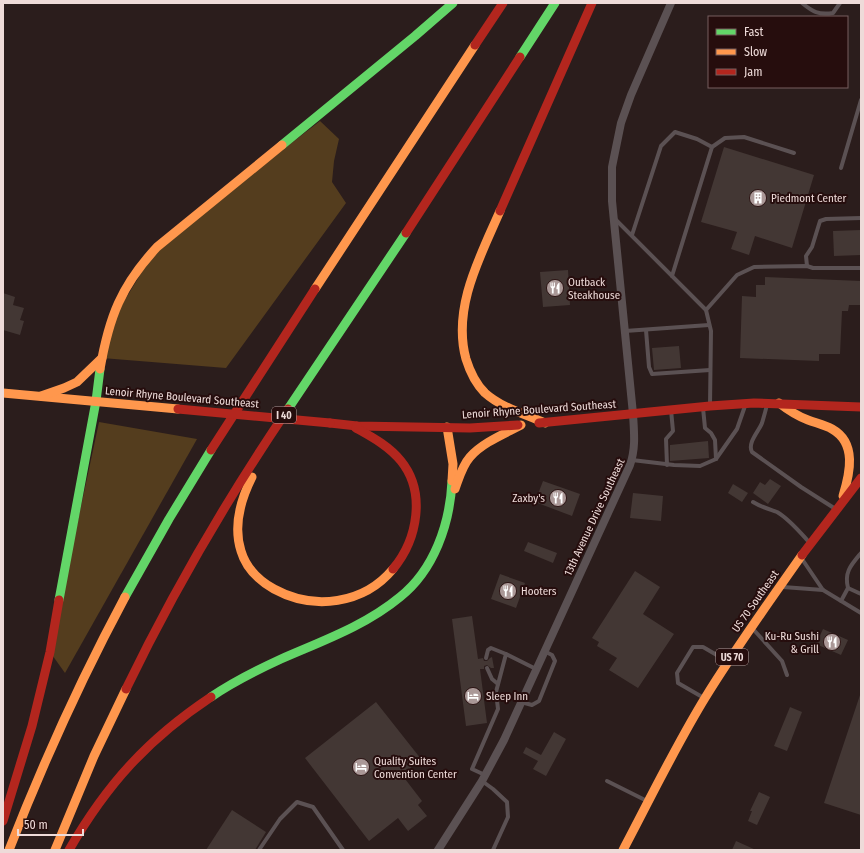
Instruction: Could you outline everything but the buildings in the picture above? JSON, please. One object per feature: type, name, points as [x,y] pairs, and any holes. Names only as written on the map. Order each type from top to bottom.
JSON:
[{"type":"main road","points":[[3,821],[32,726],[50,652],[96,401],[102,358],[111,320],[120,294],[146,257],[453,3]]},
{"type":"main road","points":[[9,850],[74,697],[120,604],[194,476],[289,328],[503,3]]},
{"type":"main road","name":"I 40","points":[[55,850],[94,756],[147,647],[210,531],[236,488],[423,208],[555,3]]},
{"type":"main road","points":[[545,422],[498,402],[490,397],[476,383],[471,374],[464,349],[462,338],[462,316],[470,282],[484,247],[592,3]]},
{"type":"main road","points":[[40,396],[75,384],[102,358]]},
{"type":"main road","name":"Lenoir Rhyne Boulevard Southeast","points":[[3,393],[330,422],[357,426],[470,428],[521,425],[706,406],[779,403],[861,407]]},
{"type":"main road","points":[[779,403],[799,417],[822,425],[841,435],[848,447],[850,472],[839,506]]},
{"type":"main road","points":[[69,850],[105,793],[143,749],[166,729],[194,708],[234,683],[356,624],[384,609],[404,594],[420,576],[433,556],[443,534],[450,505],[459,479],[471,457],[521,425]]},
{"type":"main road","points":[[272,433],[248,484],[242,502],[238,527],[238,538],[241,552],[253,573],[274,590],[300,600],[320,603],[334,602],[354,597],[383,580],[404,555],[414,530],[416,499],[413,483],[403,462],[375,439],[356,428],[357,426]]},
{"type":"main road","points":[[447,427],[453,468],[450,505]]},
{"type":"main road","name":"US 70 Southeast","points":[[623,850],[648,801],[705,698],[751,627],[800,557],[861,478]]},
{"type":"street","name":"13th Avenue Drive Southeast","points":[[438,850],[483,778],[504,740],[632,460],[634,447],[633,414],[613,217],[612,167],[620,123],[671,3]]},
{"type":"lane","points":[[802,3],[810,10],[822,15],[833,13],[840,3]]},
{"type":"lane","points":[[841,168],[861,100]]},
{"type":"lane","points":[[632,235],[661,146],[675,132],[697,139],[712,147]]},
{"type":"lane","points":[[672,276],[712,147],[725,138],[744,137],[794,153]]},
{"type":"lane","points":[[613,217],[706,310],[709,325],[710,370],[705,428],[711,433],[715,440],[716,459]]},
{"type":"lane","points":[[807,266],[806,256],[812,246],[820,221],[826,219],[861,218]]},
{"type":"lane","points":[[706,310],[737,275],[754,267],[807,266],[813,268],[861,268]]},
{"type":"lane","points":[[624,331],[709,325]]},
{"type":"lane","points":[[646,330],[649,367],[652,374],[710,370]]},
{"type":"lane","points":[[767,403],[762,423],[752,444],[752,452],[801,487],[839,506]]},
{"type":"lane","points":[[632,460],[667,465],[700,466],[716,459],[737,429],[746,404]]},
{"type":"lane","points":[[667,465],[666,439],[672,431],[671,410]]},
{"type":"lane","points":[[753,502],[760,507],[776,512],[786,518],[810,543]]},
{"type":"lane","points":[[841,601],[848,588],[846,580],[848,570],[861,553]]},
{"type":"lane","points":[[800,557],[823,590],[861,613]]},
{"type":"lane","points":[[779,587],[823,590]]},
{"type":"lane","points":[[848,588],[861,594]]},
{"type":"lane","points":[[751,627],[782,660],[787,675]]},
{"type":"lane","points":[[705,698],[678,683],[677,673],[693,647],[703,646],[729,662]]},
{"type":"lane","points":[[486,658],[488,650],[491,648],[536,669]]},
{"type":"lane","points":[[521,702],[532,705],[539,701],[555,661],[552,655],[544,651]]},
{"type":"lane","points":[[493,850],[508,817],[507,802],[472,769],[498,710],[496,692],[506,654]]},
{"type":"lane","points":[[487,668],[492,678],[498,684]]},
{"type":"lane","points":[[607,781],[648,801]]},
{"type":"lane","points":[[259,850],[280,819],[297,802],[314,807],[343,850]]},
{"type":"shaded area","points":[[320,121],[339,139],[334,161],[332,182],[346,203],[226,368],[102,358],[108,328],[157,247]]},
{"type":"shaded area","points":[[99,422],[197,439],[65,673],[50,652]]},
{"type":"traffic: fast","points":[[282,145],[453,3]]},
{"type":"traffic: fast","points":[[520,57],[555,3]]},
{"type":"traffic: fast","points":[[288,409],[406,233]]},
{"type":"traffic: fast","points":[[59,600],[96,401],[100,369]]},
{"type":"traffic: fast","points":[[125,597],[169,519],[211,450]]},
{"type":"traffic: fast","points":[[211,697],[236,681],[263,667],[358,625],[400,597],[422,574],[438,545],[448,513],[452,481]]},
{"type":"traffic: slow","points":[[315,289],[475,45]]},
{"type":"traffic: slow","points":[[100,369],[112,318],[118,303],[134,275],[145,261],[157,247],[282,145]]},
{"type":"traffic: slow","points":[[500,211],[484,246],[470,283],[465,302],[463,340],[466,359],[474,378],[485,393],[506,407],[545,423]]},
{"type":"traffic: slow","points":[[41,396],[77,382],[102,358]]},
{"type":"traffic: slow","points":[[3,393],[178,409]]},
{"type":"traffic: slow","points":[[779,403],[800,417],[832,429],[840,435],[845,442],[850,459],[848,478],[843,496]]},
{"type":"traffic: slow","points":[[455,489],[465,464],[475,452],[494,439],[521,425]]},
{"type":"traffic: slow","points":[[447,427],[453,464],[452,481]]},
{"type":"traffic: slow","points":[[252,477],[239,513],[239,542],[243,557],[249,568],[258,578],[274,589],[289,596],[305,600],[322,602],[338,600],[353,597],[368,590],[381,581],[393,569]]},
{"type":"traffic: slow","points":[[623,850],[673,754],[705,698],[740,644],[802,555]]},
{"type":"traffic: slow","points":[[9,850],[35,785],[63,722],[125,597]]},
{"type":"traffic: slow","points":[[55,850],[94,756],[126,689]]},
{"type":"traffic: jam","points":[[475,45],[503,3]]},
{"type":"traffic: jam","points":[[500,211],[592,3]]},
{"type":"traffic: jam","points":[[406,233],[520,57]]},
{"type":"traffic: jam","points":[[211,450],[315,289]]},
{"type":"traffic: jam","points":[[539,423],[754,403],[861,407]]},
{"type":"traffic: jam","points":[[178,409],[330,423]]},
{"type":"traffic: jam","points":[[126,689],[202,546],[265,443],[288,409]]},
{"type":"traffic: jam","points":[[330,423],[357,426],[470,428],[518,425]]},
{"type":"traffic: jam","points":[[357,426],[356,428],[380,442],[401,461],[409,473],[414,487],[416,515],[413,530],[402,557],[393,569]]},
{"type":"traffic: jam","points":[[802,555],[861,478]]},
{"type":"traffic: jam","points":[[3,821],[32,726],[50,652],[59,600]]},
{"type":"traffic: jam","points":[[69,850],[98,804],[131,764],[148,746],[168,729],[211,697]]},
{"type":"place","name":"Piedmont Center","points":[[758,198]]},
{"type":"place","name":"Outback Steakhouse","points":[[555,288]]},
{"type":"place","name":"Zaxby's","points":[[558,498]]},
{"type":"place","name":"Hooters","points":[[508,591]]},
{"type":"place","name":"Ku-Ru Sushi & Grill","points":[[832,642]]},
{"type":"place","name":"Sleep Inn","points":[[473,696]]},
{"type":"place","name":"Quality Suites Convention Center","points":[[361,767]]}]
